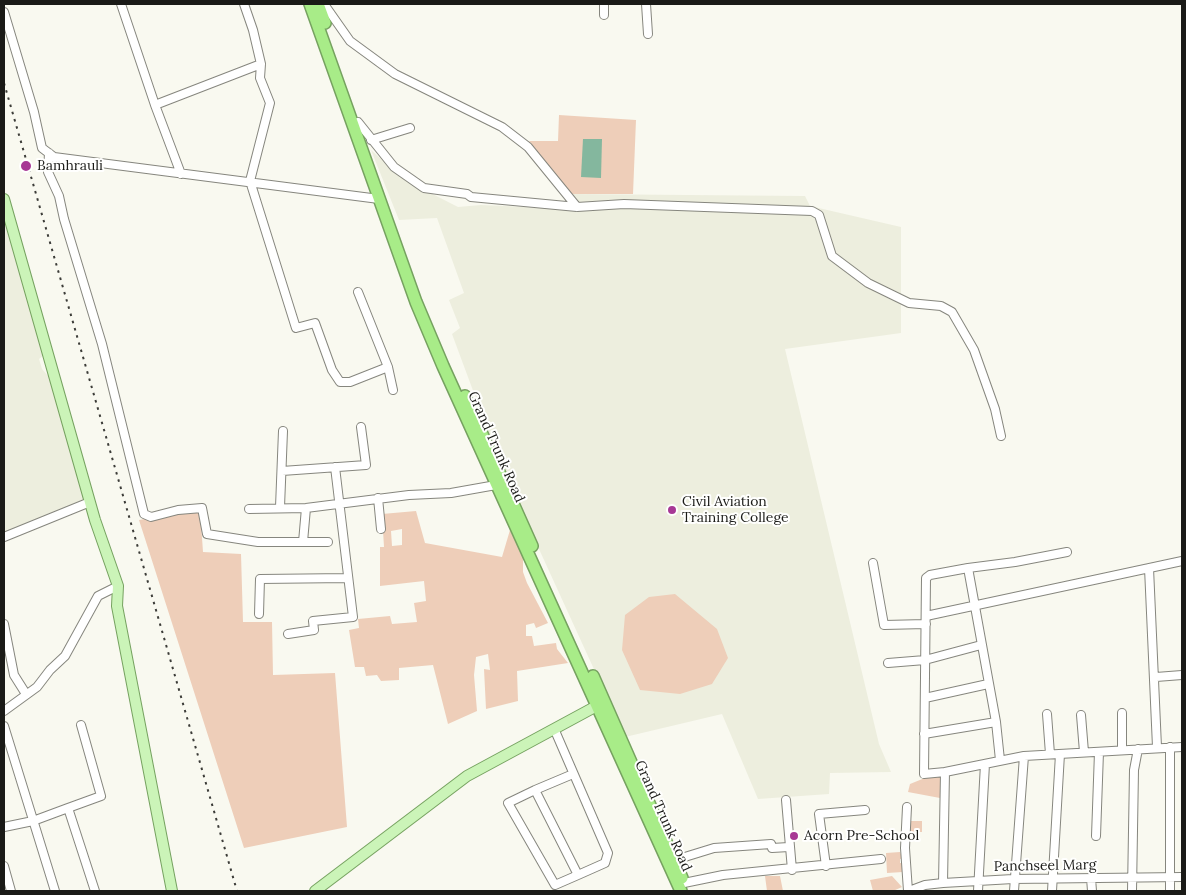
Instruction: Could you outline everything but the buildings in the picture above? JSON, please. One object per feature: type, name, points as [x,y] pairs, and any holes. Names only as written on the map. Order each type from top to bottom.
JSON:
[{"type":"highway","name":"Grand Trunk Road","points":[[310,4],[416,302],[496,485],[675,860],[685,889]]},
{"type":"highway","name":"Grand Trunk Road","points":[[318,4],[407,257],[445,350],[601,703],[642,807],[685,889]]},
{"type":"main road","points":[[4,199],[90,502],[118,586],[117,606],[172,891]]},
{"type":"main road","points":[[315,891],[467,776],[601,703]]},
{"type":"street","points":[[121,4],[155,106],[181,174]]},
{"type":"street","points":[[244,4],[254,30],[261,64],[260,78],[270,103],[250,181],[296,328],[315,323],[332,370],[340,382],[350,382],[388,366]]},
{"type":"street","points":[[324,4],[350,41],[395,74],[502,127],[528,147],[576,207]]},
{"type":"street","points":[[604,4],[604,16]]},
{"type":"street","points":[[646,4],[648,34]]},
{"type":"street","points":[[4,12],[34,112],[42,148],[54,157],[378,199]]},
{"type":"street","points":[[155,106],[261,64]]},
{"type":"street","points":[[358,122],[394,167],[424,188],[467,194],[471,197],[576,207],[624,204],[812,211],[818,215],[832,256],[868,283],[910,304],[940,306],[952,312],[974,350],[995,409],[1001,436]]},
{"type":"street","points":[[371,140],[410,128]]},
{"type":"street","points":[[49,153],[48,172],[59,196],[64,220],[102,344],[144,514],[151,517],[178,510],[202,508],[207,534],[258,542],[328,542]]},
{"type":"street","points":[[358,292],[388,366],[393,390]]},
{"type":"street","points":[[282,471],[366,465],[361,427]]},
{"type":"street","points":[[280,507],[283,431]]},
{"type":"street","points":[[288,634],[314,630],[313,622],[353,617],[335,467]]},
{"type":"street","points":[[249,509],[306,508],[378,498],[451,493],[496,485]]},
{"type":"street","points":[[378,498],[381,529]]},
{"type":"street","points":[[4,537],[90,502]]},
{"type":"street","points":[[303,542],[306,508]]},
{"type":"street","points":[[1067,552],[1015,562],[968,568],[926,578],[924,774],[945,772],[1024,756],[1182,747]]},
{"type":"street","points":[[874,563],[884,625],[926,620],[974,606],[1182,561]]},
{"type":"street","points":[[968,568],[996,722],[1000,760]]},
{"type":"street","points":[[1149,568],[1156,677],[1157,747]]},
{"type":"street","points":[[260,614],[260,579],[348,578]]},
{"type":"street","points":[[4,711],[37,687],[50,670],[65,656],[98,596],[118,586]]},
{"type":"street","points":[[4,624],[14,675],[26,694]]},
{"type":"street","points":[[888,663],[925,660],[981,645]]},
{"type":"street","points":[[1156,677],[1182,675]]},
{"type":"street","points":[[925,698],[988,684]]},
{"type":"street","points":[[1122,712],[1122,749]]},
{"type":"street","points":[[1048,714],[1050,754]]},
{"type":"street","points":[[1081,715],[1084,752]]},
{"type":"street","points":[[924,734],[996,722]]},
{"type":"street","points":[[4,827],[33,821],[101,796],[81,725]]},
{"type":"street","points":[[4,726],[55,891]]},
{"type":"street","points":[[554,729],[608,853],[605,863],[555,885],[508,803],[573,774]]},
{"type":"street","points":[[1170,747],[1170,891]]},
{"type":"street","points":[[1132,891],[1134,770],[1138,749]]},
{"type":"street","points":[[1096,836],[1098,752]]},
{"type":"street","points":[[1052,891],[1060,754]]},
{"type":"street","points":[[1014,891],[1024,756]]},
{"type":"street","points":[[978,891],[985,764]]},
{"type":"street","points":[[943,883],[945,772]]},
{"type":"street","points":[[535,790],[578,875]]},
{"type":"street","points":[[786,800],[792,870]]},
{"type":"street","points":[[907,807],[905,848],[909,891]]},
{"type":"street","points":[[68,808],[95,891]]},
{"type":"street","points":[[826,866],[820,814],[865,810]]},
{"type":"street","points":[[675,860],[714,848],[771,844],[772,848],[789,847]]},
{"type":"street","points":[[685,889],[723,875],[792,870],[881,859]]},
{"type":"street","points":[[4,866],[11,891]]},
{"type":"street","name":"Panchseel Marg","points":[[909,891],[943,883],[1014,879],[1182,877]]},
{"type":"street","points":[[1091,878],[1092,891]]},
{"type":"shaded area","points":[[559,115],[636,120],[633,194],[571,194],[529,141],[558,141]]},
{"type":"shaded area","points":[[583,139],[602,139],[601,178],[581,177]]},
{"type":"shaded area","name":"Civil Aviation Training College","points":[[371,150],[405,180],[458,207],[481,205],[571,209],[571,194],[805,196],[810,206],[901,227],[901,333],[785,349],[879,744],[891,772],[830,773],[829,794],[758,799],[722,714],[625,737],[501,466],[452,334],[460,328],[449,300],[464,293],[437,218],[399,220]]},
{"type":"shaded area","points":[[4,216],[44,355],[39,359],[42,369],[51,379],[87,501],[4,536]]},
{"type":"shaded area","points":[[200,509],[203,552],[241,554],[243,622],[272,622],[273,675],[335,673],[347,827],[244,848],[139,520]]},
{"type":"shaded area","points":[[416,511],[425,543],[502,557],[510,530],[523,557],[523,572],[527,583],[548,623],[536,628],[534,623],[526,625],[526,636],[532,636],[534,646],[556,643],[557,649],[568,663],[517,671],[518,701],[486,709],[484,669],[490,670],[488,654],[476,657],[474,675],[477,711],[448,724],[433,665],[399,668],[399,680],[381,681],[377,675],[366,676],[364,667],[355,667],[349,630],[359,628],[358,619],[390,616],[392,624],[417,622],[414,603],[426,601],[424,581],[380,586],[380,547],[384,547],[382,514]],"holes":[[[402,529],[402,545],[392,546],[391,531]]]},
{"type":"shaded area","points":[[675,594],[717,629],[728,658],[712,684],[680,694],[640,690],[622,650],[625,615],[649,597]]},
{"type":"shaded area","points":[[942,771],[940,798],[908,792],[910,784]]},
{"type":"shaded area","points":[[906,821],[922,821],[922,832],[906,832]]},
{"type":"shaded area","points":[[900,852],[903,859],[900,859],[900,863],[904,863],[903,872],[887,873],[886,853]]},
{"type":"shaded area","points":[[765,876],[780,876],[783,891],[767,891]]},
{"type":"shaded area","points":[[892,876],[902,887],[893,891],[873,891],[870,880]]},
{"type":"railway","points":[[4,83],[237,891]]},
{"type":"place","name":"Bamhrauli","points":[[26,166]]},
{"type":"place","name":"Civil Aviation Training College","points":[[672,510]]},
{"type":"place","name":"Acorn Pre-School","points":[[794,836]]}]
